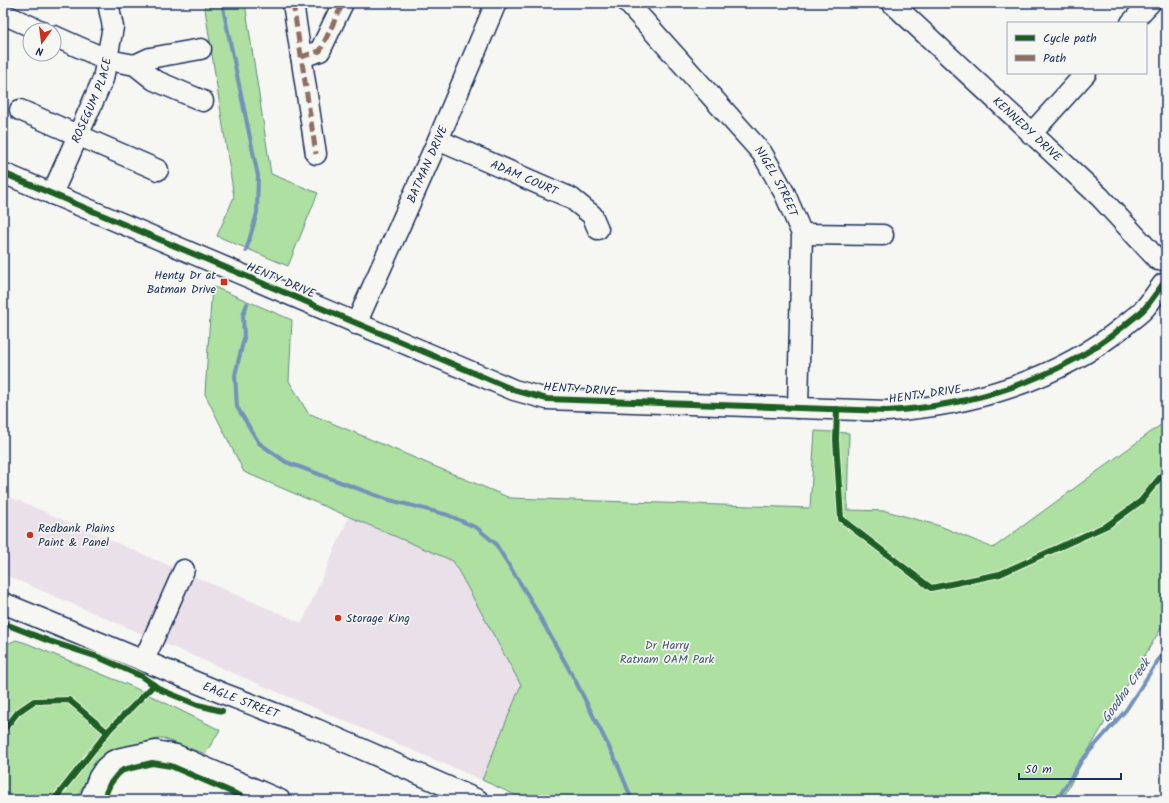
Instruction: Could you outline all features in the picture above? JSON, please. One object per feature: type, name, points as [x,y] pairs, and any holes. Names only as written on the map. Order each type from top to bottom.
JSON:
[{"type":"street","name":"ROSEGUM PLACE","points":[[52,194],[103,79],[108,60],[113,27],[108,3]]},
{"type":"street","points":[[293,3],[316,154]]},
{"type":"street","points":[[301,57],[320,52],[343,3]]},
{"type":"street","name":"BATMAN DRIVE","points":[[356,324],[438,140],[496,3]]},
{"type":"street","name":"NIGEL STREET","points":[[628,3],[762,153],[785,194],[802,234],[798,408]]},
{"type":"street","name":"KENNEDY DRIVE","points":[[892,3],[1100,197],[1162,257]]},
{"type":"street","points":[[1133,22],[1150,3]]},
{"type":"street","points":[[3,14],[22,22]]},
{"type":"street","points":[[62,40],[108,60],[135,65],[154,80],[203,101]]},
{"type":"street","points":[[135,65],[150,58],[201,49]]},
{"type":"street","points":[[1031,134],[1085,74]]},
{"type":"street","points":[[20,110],[158,170]]},
{"type":"street","name":"ADAM COURT","points":[[438,140],[571,198],[592,215],[598,229]]},
{"type":"street","name":"HENTY DRIVE","points":[[3,173],[514,390],[547,399],[887,411],[918,409],[976,398],[1029,381],[1104,342],[1144,309],[1165,285]]},
{"type":"street","points":[[802,234],[882,235]]},
{"type":"street","points":[[1162,257],[1156,273],[1165,285]]},
{"type":"street","points":[[144,660],[184,570]]},
{"type":"street","name":"EAGLE STREET","points":[[4,604],[222,693],[316,729],[478,800]]},
{"type":"street","points":[[90,800],[99,777],[105,768],[113,761],[156,751],[176,755],[280,800]]},
{"type":"shaded area","points":[[3,494],[302,623],[349,517],[453,561],[521,685],[482,780],[3,574]]},
{"type":"green space","points":[[204,3],[245,3],[271,174],[318,193],[288,266],[217,236],[234,197]]},
{"type":"green space","name":"Dr Harry Ratnam OAM Park","points":[[212,286],[292,320],[289,381],[308,413],[510,498],[810,508],[815,431],[849,433],[847,510],[886,511],[940,526],[993,548],[1166,421],[1166,620],[1088,751],[1062,800],[526,800],[482,780],[521,685],[453,561],[244,472],[205,394]]},
{"type":"green space","points":[[16,640],[133,687],[220,730],[205,754],[162,738],[107,751],[94,764],[76,800],[3,800],[3,652],[7,644]]},
{"type":"waterway","points":[[222,3],[258,176],[257,213],[246,251]]},
{"type":"waterway","points":[[247,304],[243,315],[244,338],[235,375],[237,407],[259,443],[286,462],[386,499],[448,515],[477,528],[495,543],[527,594],[575,680],[617,763],[632,800]]},
{"type":"waterway","name":"Goodna Creek","points":[[1057,800],[1081,761],[1126,710],[1166,648]]},
{"type":"marked path","points":[[293,3],[316,154]]},
{"type":"marked path","points":[[301,57],[320,51],[343,3]]},
{"type":"cycle path","points":[[3,173],[514,390],[547,399],[887,411],[950,403],[982,396],[1012,387],[1071,361],[1098,345],[1140,313],[1163,284]]},
{"type":"cycle path","points":[[837,409],[836,440],[841,519],[931,588],[1000,574],[1108,525],[1141,501],[1166,470]]},
{"type":"cycle path","points":[[3,623],[49,641],[98,657],[141,676],[161,690],[198,705],[222,711]]},
{"type":"cycle path","points":[[54,800],[110,729],[154,685]]},
{"type":"cycle path","points":[[3,731],[18,712],[34,701],[69,700],[107,732]]},
{"type":"cycle path","points":[[103,800],[110,784],[123,770],[152,763],[171,766],[250,800]]},
{"type":"place","name":"Henty Dr at Batman Drive","points":[[224,282]]},
{"type":"place","name":"Redbank Plains Paint & Panel","points":[[30,535]]},
{"type":"place","name":"Storage King","points":[[338,618]]}]
